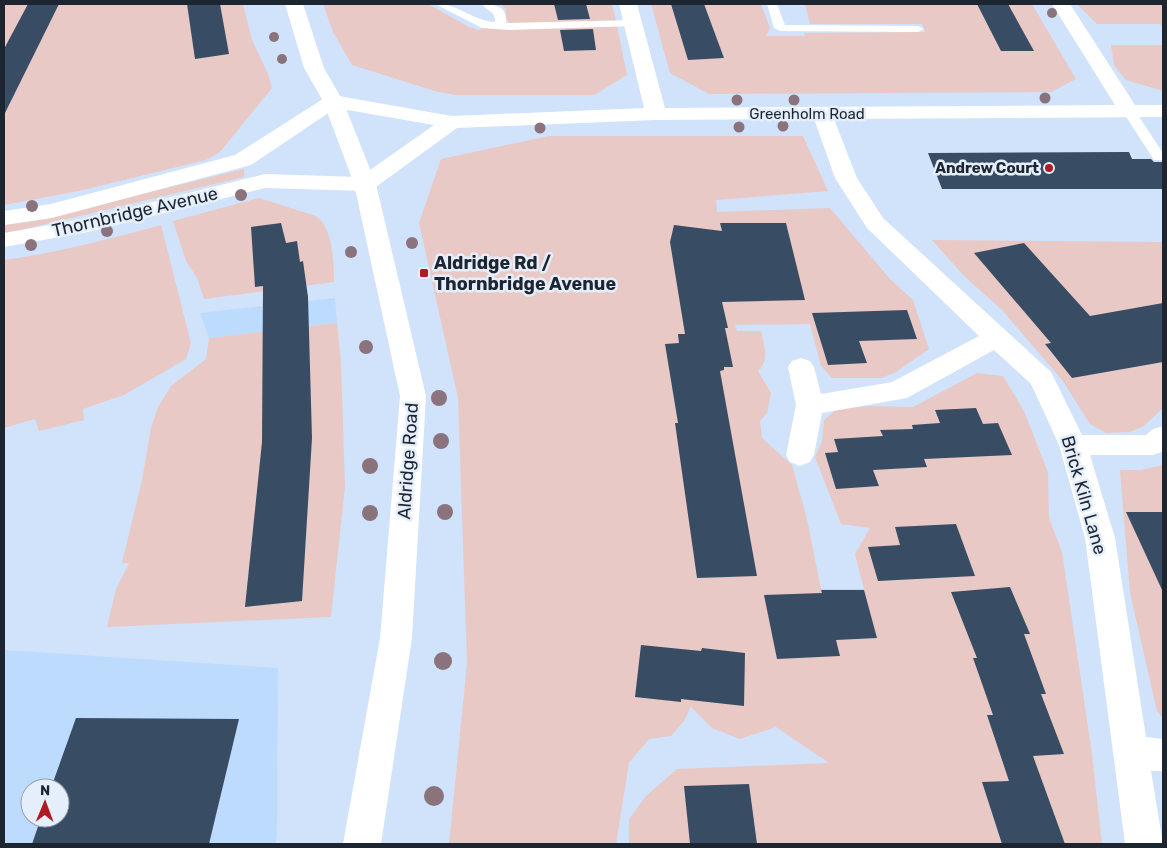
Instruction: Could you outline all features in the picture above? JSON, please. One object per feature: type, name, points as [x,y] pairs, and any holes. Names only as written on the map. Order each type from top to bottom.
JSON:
[{"type":"street","name":"Aldridge Road","points":[[294,4],[314,68],[332,101],[365,184],[413,396],[396,638],[362,844]]},
{"type":"street","points":[[628,4],[656,114]]},
{"type":"street","points":[[1061,4],[1129,112]]},
{"type":"street","name":"Greenholm Road","points":[[332,101],[452,122],[656,114],[1163,112]]},
{"type":"street","name":"Thornbridge Avenue","points":[[4,218],[52,210],[243,160],[332,101]]},
{"type":"street","name":"Brick Kiln Lane","points":[[822,114],[846,178],[875,223],[1042,379],[1073,445],[1100,538],[1147,754],[1144,844]]},
{"type":"street","points":[[365,184],[452,122]]},
{"type":"street","points":[[243,160],[265,168],[265,181]]},
{"type":"street","name":"Thornbridge Avenue","points":[[4,240],[125,217],[265,181],[365,184]]},
{"type":"street","points":[[810,405],[898,391],[996,338]]},
{"type":"street","points":[[800,455],[810,405],[801,367]]},
{"type":"street","points":[[1073,445],[1152,444],[1163,436]]},
{"type":"lane","points":[[441,4],[482,25],[634,23]]},
{"type":"lane","points":[[487,4],[498,11],[501,17],[500,26]]},
{"type":"lane","points":[[772,4],[780,28],[918,28]]},
{"type":"lane","points":[[1129,112],[1159,157]]},
{"type":"shaded area","points":[[4,4],[243,4],[252,40],[268,74],[272,88],[220,152],[206,160],[83,190],[4,205]]},
{"type":"shaded area","points":[[323,4],[428,4],[469,27],[479,30],[483,28],[617,26],[627,75],[594,95],[456,95],[438,92],[352,65],[333,32]]},
{"type":"shaded area","points":[[500,4],[612,4],[616,21],[511,25],[506,18],[506,9]]},
{"type":"shaded area","points":[[651,4],[761,4],[770,28],[766,36],[805,36],[804,33],[925,32],[922,24],[810,24],[805,4],[1032,4],[1076,79],[1051,92],[709,94],[670,73]]},
{"type":"shaded area","points":[[1077,4],[1163,4],[1163,28],[1160,24],[1097,24]]},
{"type":"shaded area","points":[[1111,45],[1163,45],[1163,91],[1126,80],[1114,65]]},
{"type":"shaded area","points":[[549,136],[803,136],[828,191],[716,200],[717,212],[830,208],[890,279],[913,300],[929,349],[896,372],[881,378],[832,378],[821,366],[810,324],[735,325],[737,331],[761,331],[765,347],[765,357],[762,367],[758,371],[771,393],[767,413],[760,421],[762,438],[792,465],[807,519],[821,589],[864,589],[855,554],[870,528],[841,524],[815,457],[822,441],[824,420],[837,409],[872,406],[913,407],[977,373],[1003,376],[1024,411],[1048,472],[1049,518],[1062,552],[1092,754],[1102,844],[629,844],[629,819],[646,796],[677,769],[829,763],[776,727],[740,739],[712,728],[691,707],[684,721],[671,736],[649,739],[629,763],[616,844],[449,844],[467,663],[458,398],[419,223],[441,159]]},
{"type":"shaded area","points":[[244,169],[244,177],[4,234],[4,225],[28,222]]},
{"type":"shaded area","points":[[259,198],[316,216],[322,222],[331,246],[334,282],[204,299],[197,278],[186,261],[173,221]]},
{"type":"shaded area","points":[[161,225],[191,343],[186,359],[124,395],[83,409],[84,420],[39,431],[35,419],[4,428],[4,260],[63,250]]},
{"type":"shaded area","points":[[932,240],[1163,242],[1163,408],[1144,426],[1130,432],[1106,433],[1090,424],[1062,380],[1002,310],[965,277]]},
{"type":"shaded area","points":[[335,298],[337,323],[209,338],[200,313]]},
{"type":"shaded area","points":[[337,323],[341,362],[345,487],[331,617],[107,627],[116,589],[129,563],[122,563],[142,480],[151,428],[158,407],[171,386],[206,359],[209,338]]},
{"type":"shaded area","points":[[1163,465],[1163,718],[1157,711],[1130,593],[1120,470],[1141,470]]},
{"type":"shaded area","points":[[4,650],[278,668],[277,837],[275,844],[4,844]]},
{"type":"building","points":[[28,4],[59,4],[4,115],[4,49]]},
{"type":"building","points":[[187,4],[220,4],[229,54],[195,59]]},
{"type":"building","points":[[554,4],[586,4],[590,19],[558,20]]},
{"type":"building","points":[[671,4],[704,4],[724,58],[688,60]]},
{"type":"building","points":[[977,4],[1008,4],[1034,51],[1001,51]]},
{"type":"building","points":[[593,29],[596,50],[564,51],[560,30]]},
{"type":"building","name":"Andrew Court","points":[[1129,152],[1132,159],[1151,159],[1154,162],[1163,162],[1163,189],[942,189],[928,153]]},
{"type":"building","points":[[281,223],[286,243],[297,241],[300,262],[303,261],[308,297],[312,438],[302,601],[245,607],[262,442],[263,286],[255,287],[251,227]]},
{"type":"building","points":[[720,223],[786,223],[805,300],[722,302],[728,328],[725,328],[733,367],[724,367],[724,370],[720,371],[757,576],[697,578],[675,423],[678,423],[665,344],[679,343],[678,334],[685,334],[670,242],[674,225],[722,231]]},
{"type":"building","points":[[1024,243],[1090,316],[1163,303],[1163,362],[1072,378],[1045,344],[1051,343],[974,253]]},
{"type":"building","points":[[907,310],[917,339],[859,341],[867,363],[828,365],[812,313]]},
{"type":"building","points":[[976,408],[983,424],[998,423],[1012,455],[924,459],[927,467],[873,470],[879,486],[836,489],[825,453],[838,452],[834,439],[883,436],[880,430],[913,429],[912,425],[940,423],[935,410]]},
{"type":"building","points":[[1126,512],[1163,512],[1163,592]]},
{"type":"building","points":[[956,524],[975,576],[878,581],[868,547],[900,545],[895,527]]},
{"type":"building","points":[[1010,587],[1030,634],[1024,634],[1046,694],[1041,694],[1064,754],[1033,756],[1065,844],[1002,844],[982,782],[1009,781],[987,715],[993,715],[973,658],[977,658],[951,592]]},
{"type":"building","points":[[821,590],[864,590],[877,638],[836,640],[840,656],[777,659],[764,595],[822,593]]},
{"type":"building","points":[[641,645],[701,651],[702,648],[745,653],[744,706],[681,699],[681,702],[635,697]]},
{"type":"building","points":[[76,718],[239,719],[209,844],[32,844],[38,828],[70,828],[70,778],[55,778]]},
{"type":"building","points":[[749,784],[757,844],[690,844],[684,786]]},
{"type":"place","name":"Andrew Court","points":[[1049,168]]},
{"type":"place","name":"Aldridge Rd / Thornbridge Avenue","points":[[424,273]]}]
